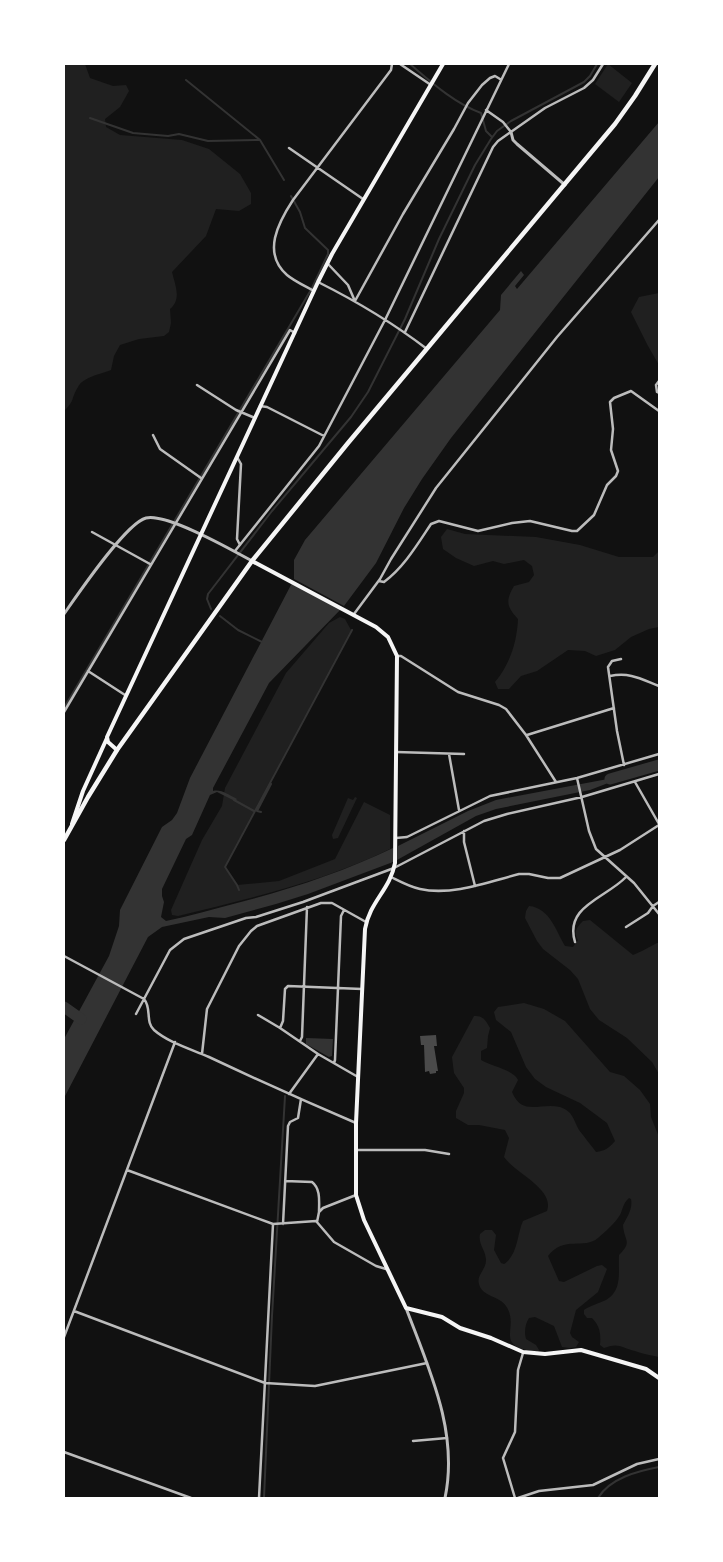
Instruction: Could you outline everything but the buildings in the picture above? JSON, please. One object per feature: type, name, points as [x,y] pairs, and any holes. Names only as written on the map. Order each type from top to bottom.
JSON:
[{"type":"highway","points":[[64,840],[117,750],[252,560],[615,124],[655,64]]},
{"type":"main road","points":[[71,826],[83,791],[107,737],[318,282],[363,199],[444,64]]},
{"type":"main road","points":[[252,560],[382,631],[392,643],[397,656],[395,865],[386,888],[370,909],[366,922],[356,1123],[356,1195],[364,1220],[387,1270],[406,1308],[442,1317],[460,1328],[491,1338],[523,1352],[545,1354],[581,1350],[646,1369],[659,1378]]},
{"type":"main road","points":[[107,737],[108,742],[117,750]]},
{"type":"street","points":[[314,291],[283,271],[275,255],[273,244],[284,214],[391,70],[392,64]]},
{"type":"street","points":[[400,64],[431,85]]},
{"type":"street","points":[[235,551],[319,446],[385,320],[500,79],[509,64]]},
{"type":"street","points":[[404,332],[493,147],[498,141],[545,108],[584,88],[593,80],[603,64]]},
{"type":"street","points":[[355,300],[468,103],[490,78],[496,76],[500,79]]},
{"type":"street","points":[[486,110],[503,122],[517,144],[565,185]]},
{"type":"street","points":[[289,148],[363,199]]},
{"type":"street","points":[[352,613],[379,581],[436,488],[557,337],[659,220]]},
{"type":"street","points":[[327,264],[348,285],[355,300]]},
{"type":"street","points":[[318,282],[355,300],[427,349]]},
{"type":"street","points":[[64,712],[200,478],[290,330],[294,333]]},
{"type":"street","points":[[659,381],[656,385],[657,392],[659,393]]},
{"type":"street","points":[[197,385],[220,400],[255,418]]},
{"type":"street","points":[[379,581],[384,582],[399,568],[435,522],[439,521],[478,531],[530,521],[572,532],[581,528],[594,515],[607,485],[616,476],[618,471],[611,450],[613,429],[610,402],[614,398],[631,391],[659,411]]},
{"type":"street","points":[[260,406],[267,407],[324,436]]},
{"type":"street","points":[[153,436],[160,449],[200,478]]},
{"type":"street","points":[[237,456],[241,464],[237,539],[240,545]]},
{"type":"street","points":[[64,614],[116,545],[140,520],[146,518],[158,517],[174,523],[201,534],[252,560]]},
{"type":"street","points":[[92,532],[150,564]]},
{"type":"street","points":[[397,656],[401,656],[458,692],[506,709],[556,782]]},
{"type":"street","points":[[621,659],[609,662],[608,667],[624,765]]},
{"type":"street","points":[[87,671],[127,696]]},
{"type":"street","points":[[610,676],[629,674],[659,686]]},
{"type":"street","points":[[526,736],[614,708]]},
{"type":"street","points":[[396,752],[464,754]]},
{"type":"street","points":[[449,754],[459,810]]},
{"type":"street","points":[[396,838],[407,837],[490,796],[578,778],[659,754]]},
{"type":"street","points":[[136,1014],[170,950],[184,940],[246,918],[256,917],[303,902],[395,865],[484,821],[635,782],[659,774]]},
{"type":"street","points":[[578,778],[589,831],[596,849],[641,890],[659,914]]},
{"type":"street","points":[[391,877],[410,886],[427,890],[454,890],[519,874],[556,878],[620,850],[659,825],[635,782]]},
{"type":"street","points":[[464,831],[464,842],[475,886]]},
{"type":"street","points":[[575,942],[572,931],[576,917],[589,903],[617,886],[627,877]]},
{"type":"street","points":[[626,927],[648,913],[659,902]]},
{"type":"street","points":[[202,1054],[207,1008],[244,939],[257,926],[307,907],[326,903],[332,903],[366,922]]},
{"type":"street","points":[[300,1042],[302,1037],[307,907]]},
{"type":"street","points":[[334,1063],[341,916],[344,910]]},
{"type":"street","points":[[64,956],[144,998],[148,1005],[149,1021],[155,1031],[175,1042],[356,1123]]},
{"type":"street","points":[[280,1028],[283,1021],[285,988],[288,986],[362,989]]},
{"type":"street","points":[[258,1015],[318,1054],[359,1077]]},
{"type":"street","points":[[64,1337],[175,1042]]},
{"type":"street","points":[[289,1094],[318,1054]]},
{"type":"street","points":[[282,1224],[288,1126],[290,1122],[298,1118],[301,1099]]},
{"type":"street","points":[[356,1150],[425,1150],[449,1154]]},
{"type":"street","points":[[127,1170],[274,1224],[318,1222]]},
{"type":"street","points":[[285,1181],[312,1182],[316,1184],[318,1188],[318,1222],[334,1242],[376,1266],[387,1270]]},
{"type":"street","points":[[319,1212],[323,1208],[356,1195]]},
{"type":"street","points":[[259,1498],[274,1224]]},
{"type":"street","points":[[406,1308],[427,1363],[442,1410],[448,1438],[450,1468],[445,1498]]},
{"type":"street","points":[[74,1311],[266,1384],[315,1386],[427,1363]]},
{"type":"street","points":[[523,1352],[518,1370],[516,1432],[503,1458],[517,1498],[539,1491],[593,1485],[638,1464],[659,1459]]},
{"type":"street","points":[[413,1441],[448,1438]]},
{"type":"street","points":[[64,1452],[191,1498]]},
{"type":"shaded area","points":[[64,64],[85,64],[90,78],[113,86],[126,85],[129,91],[120,107],[105,119],[106,127],[120,135],[182,140],[209,149],[240,174],[251,193],[251,204],[239,211],[216,209],[206,236],[172,272],[177,296],[174,305],[170,309],[171,323],[169,332],[164,336],[139,339],[120,345],[114,356],[111,370],[88,378],[80,384],[70,405],[64,411]]},
{"type":"shaded area","points":[[608,64],[632,83],[619,102],[595,84]]},
{"type":"shaded area","points":[[659,122],[659,177],[451,438],[404,508],[376,563],[344,606],[294,579],[294,560],[305,540],[500,310],[501,295],[521,271],[524,275],[515,286],[517,289]]},
{"type":"shaded area","points":[[659,293],[659,365],[631,312],[639,297]]},
{"type":"shaded area","points":[[447,529],[465,534],[536,537],[580,545],[619,557],[653,557],[659,551],[659,627],[631,637],[615,650],[596,656],[585,651],[568,650],[537,671],[521,676],[509,689],[498,689],[495,682],[509,660],[517,628],[518,619],[508,604],[509,596],[514,586],[529,582],[534,575],[532,566],[524,560],[504,564],[493,561],[474,566],[456,558],[443,549],[441,537]]},
{"type":"shaded area","points":[[292,583],[341,609],[269,683],[213,788],[213,791],[222,792],[237,799],[235,801],[217,792],[210,795],[192,835],[186,839],[162,889],[164,902],[161,917],[166,921],[277,892],[336,872],[393,848],[393,862],[276,904],[225,918],[209,917],[162,927],[148,937],[64,1098],[64,1039],[109,956],[119,926],[120,910],[162,827],[172,820],[177,813],[190,778]]},
{"type":"shaded area","points":[[340,617],[345,619],[351,630],[224,867],[237,885],[279,881],[335,859],[364,802],[390,815],[390,849],[339,871],[286,888],[178,916],[172,915],[171,910],[202,840],[222,806],[225,788],[286,673],[329,623]]},
{"type":"shaded area","points":[[629,775],[590,790],[496,809],[476,816],[397,860],[398,846],[468,811],[496,800]]},
{"type":"shaded area","points":[[355,797],[357,798],[338,838],[333,839],[332,835],[348,798],[353,800]]},
{"type":"shaded area","points":[[529,906],[542,911],[552,921],[565,946],[573,947],[578,940],[577,928],[583,921],[590,920],[633,955],[659,943],[659,1074],[652,1062],[627,1038],[599,1020],[590,1009],[578,979],[570,970],[543,949],[525,918]]},
{"type":"shaded area","points":[[524,1003],[544,1009],[565,1021],[610,1072],[624,1076],[640,1090],[650,1104],[651,1117],[659,1137],[659,1357],[620,1346],[604,1348],[600,1345],[600,1334],[597,1324],[592,1318],[587,1318],[584,1314],[584,1310],[611,1296],[617,1286],[619,1255],[627,1244],[623,1225],[631,1206],[631,1199],[629,1198],[618,1218],[598,1238],[587,1243],[561,1246],[548,1256],[559,1281],[564,1282],[597,1266],[602,1265],[607,1269],[598,1292],[576,1310],[570,1333],[579,1342],[576,1347],[562,1347],[554,1326],[535,1317],[529,1318],[525,1334],[526,1339],[536,1345],[539,1350],[538,1352],[515,1346],[511,1341],[510,1314],[506,1306],[500,1300],[484,1292],[479,1284],[479,1278],[486,1263],[480,1234],[485,1230],[492,1230],[496,1235],[494,1250],[501,1263],[504,1264],[515,1250],[523,1221],[547,1211],[548,1203],[540,1188],[504,1157],[509,1138],[505,1130],[468,1125],[456,1118],[456,1111],[464,1093],[464,1088],[454,1073],[452,1057],[474,1016],[486,1021],[490,1028],[487,1048],[481,1051],[481,1060],[516,1077],[518,1080],[512,1092],[516,1100],[527,1106],[553,1106],[566,1110],[570,1113],[579,1130],[596,1152],[607,1149],[615,1141],[607,1123],[580,1103],[546,1087],[535,1079],[526,1067],[511,1032],[496,1020],[494,1012],[498,1007]]},
{"type":"shaded area","points":[[306,1038],[333,1039],[332,1056],[329,1057],[306,1044]]},
{"type":"waterway","points":[[410,64],[452,98],[481,113],[486,131],[492,137]]},
{"type":"waterway","points":[[211,609],[207,599],[208,594],[272,511],[351,417],[368,392],[405,319],[439,239],[475,165],[491,139],[497,131],[511,121],[584,82],[597,64]]},
{"type":"waterway","points":[[186,80],[260,140],[284,180]]},
{"type":"waterway","points":[[90,118],[133,133],[168,136],[179,134],[208,141],[259,140]]},
{"type":"waterway","points":[[64,708],[312,288],[328,254],[328,250],[305,228],[300,212],[291,196]]},
{"type":"waterway","points":[[220,616],[238,630],[262,642]]},
{"type":"waterway","points":[[239,890],[225,867],[352,630]]},
{"type":"waterway","points":[[610,779],[659,765]]},
{"type":"waterway","points":[[261,812],[257,811],[271,784]]},
{"type":"waterway","points":[[234,800],[254,811]]},
{"type":"waterway","points":[[64,1007],[81,1019]]},
{"type":"waterway","points":[[264,1498],[272,1316],[285,1096]]},
{"type":"waterway","points":[[598,1498],[603,1491],[617,1480],[634,1473],[659,1467]]}]
